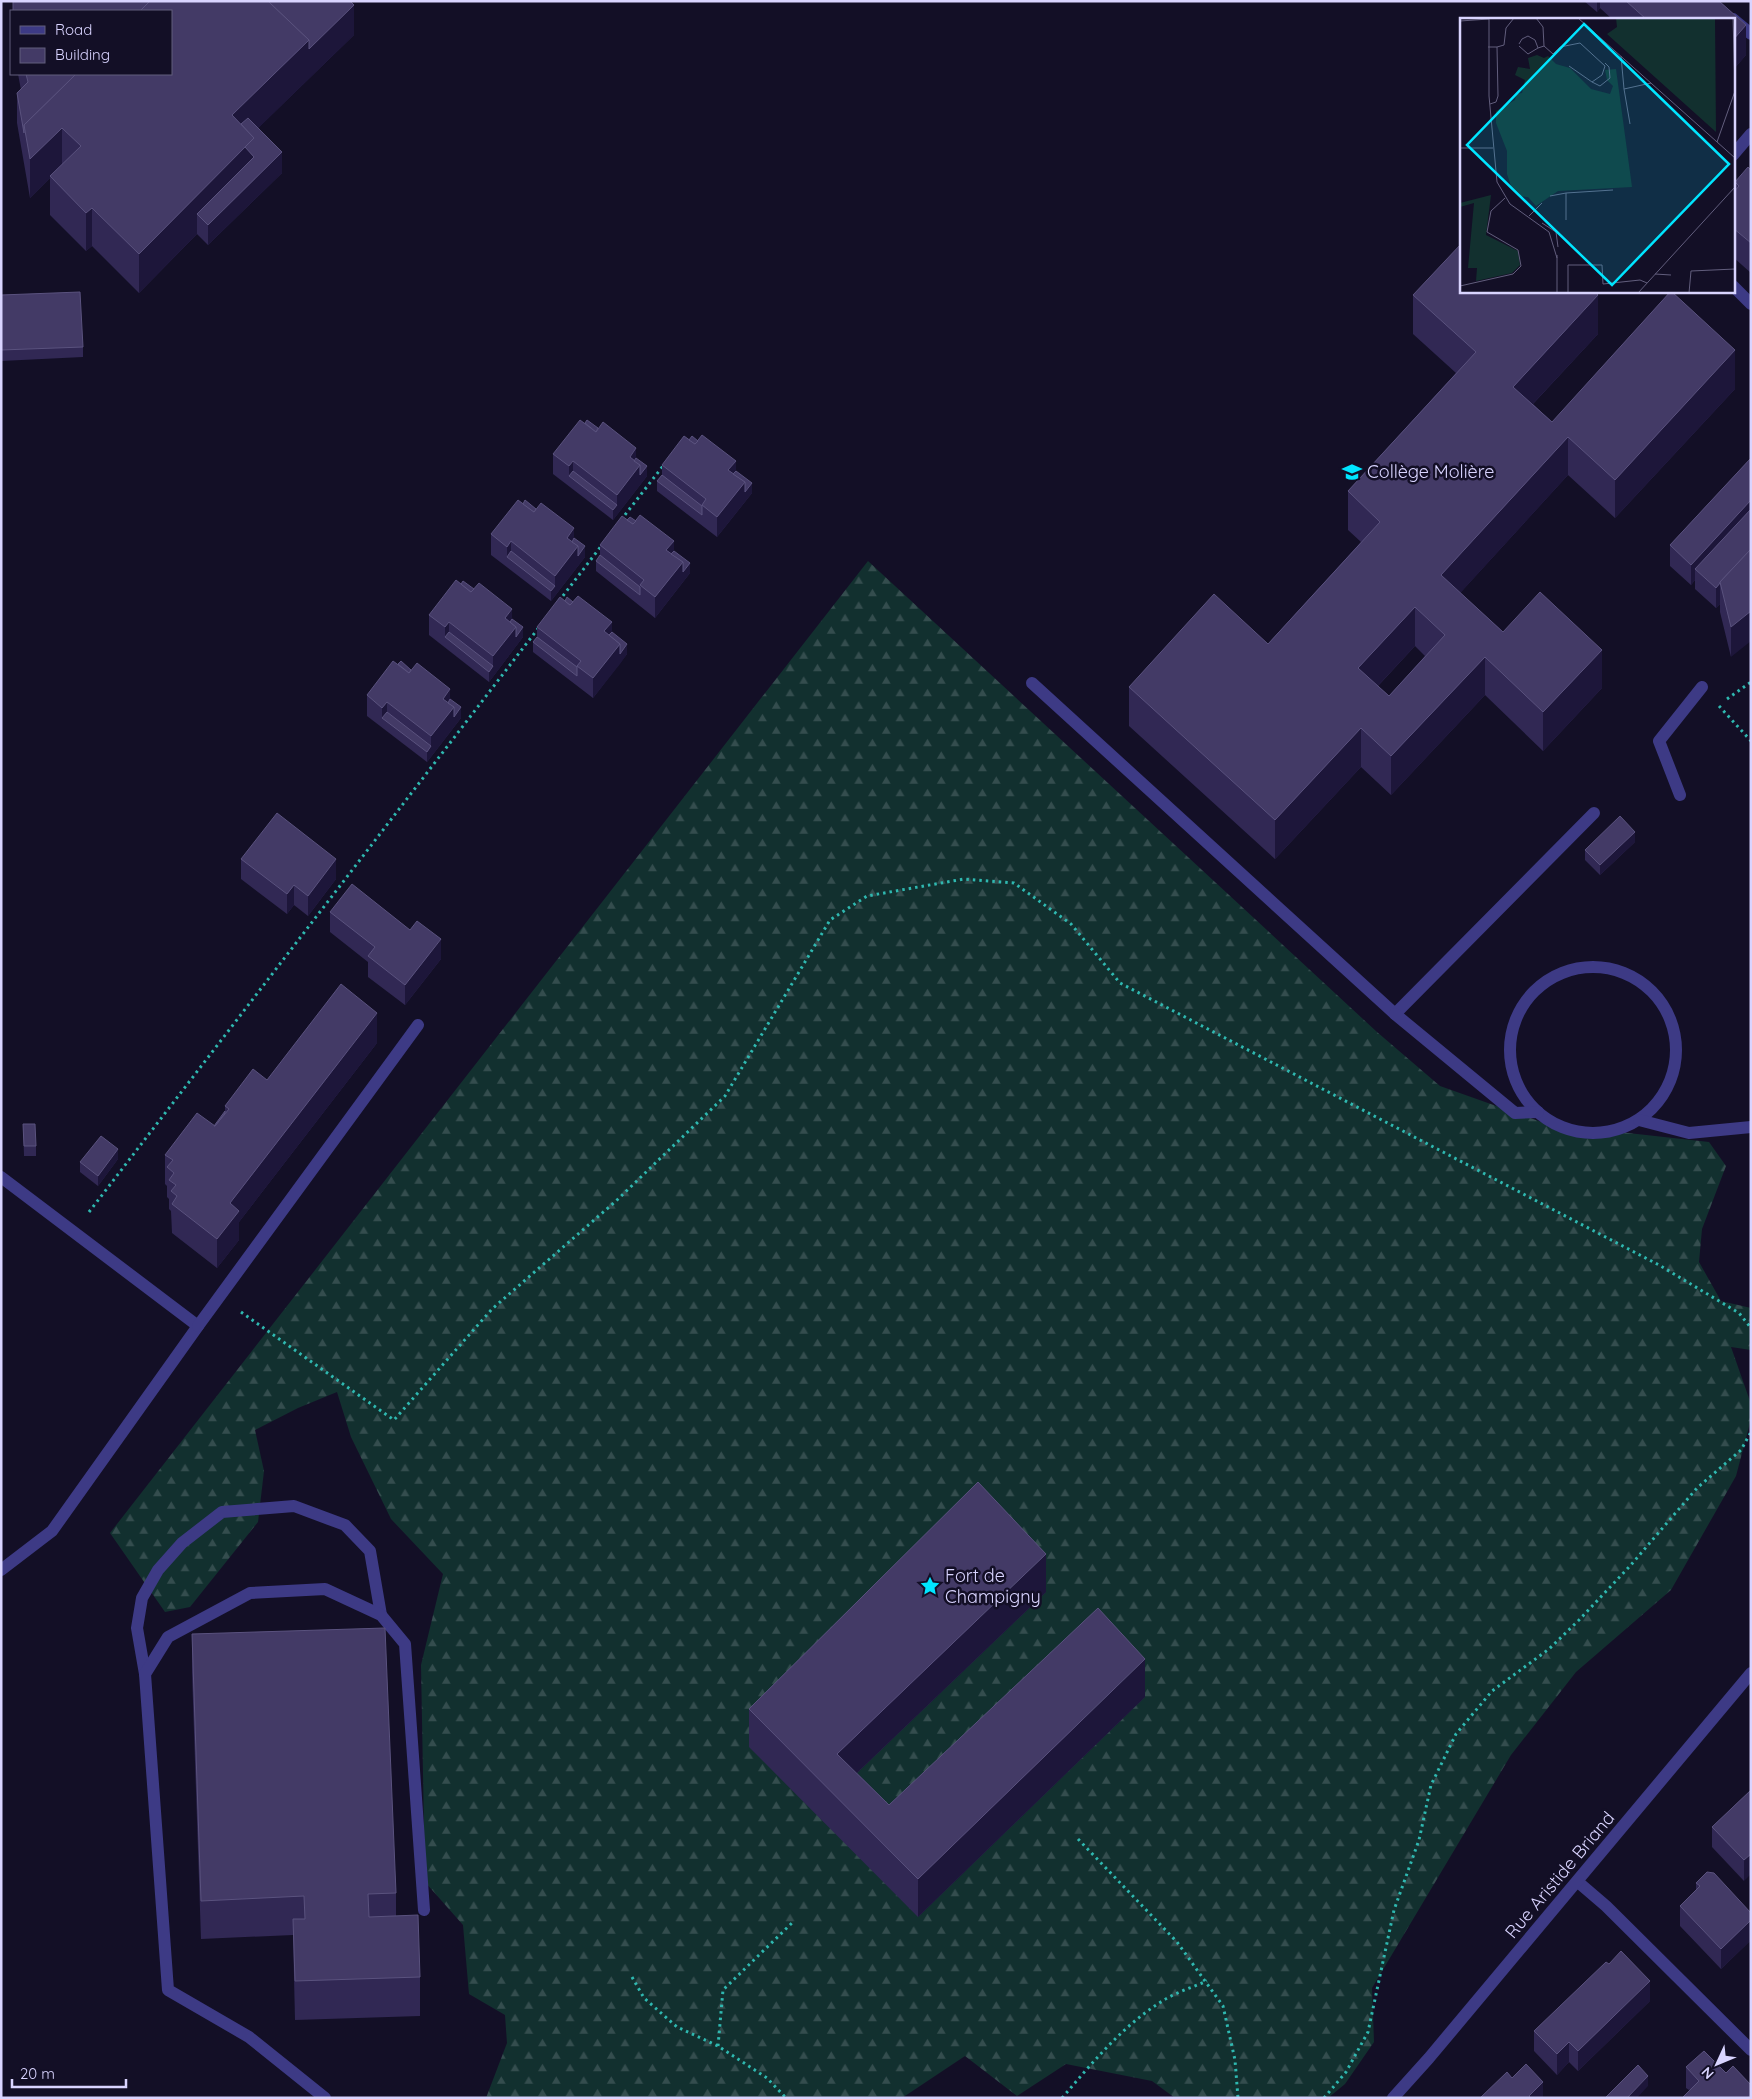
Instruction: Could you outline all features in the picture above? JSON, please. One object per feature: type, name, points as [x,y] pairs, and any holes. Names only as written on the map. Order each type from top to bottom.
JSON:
[{"type":"street","points":[[1734,20],[1751,34]]},
{"type":"street","points":[[1734,154],[1751,134]]},
{"type":"street","points":[[1734,287],[1751,304]]},
{"type":"street","points":[[1032,683],[1395,1014],[1515,1114],[1538,1112]]},
{"type":"street","points":[[1680,795],[1659,741],[1702,686]]},
{"type":"street","points":[[1395,1014],[1594,813]]},
{"type":"street","points":[[1588,967],[1603,968],[1631,976],[1649,988],[1663,1004],[1672,1024],[1676,1046],[1675,1067],[1668,1088],[1656,1106],[1639,1120],[1619,1129],[1598,1134],[1576,1132],[1556,1124],[1538,1112],[1520,1089],[1514,1076],[1510,1055],[1511,1033],[1519,1012],[1531,994],[1548,980],[1567,971],[1588,967]]},
{"type":"street","points":[[1,1570],[52,1531],[198,1326],[418,1026]]},
{"type":"street","points":[[1639,1120],[1689,1133],[1751,1127]]},
{"type":"street","points":[[1,1177],[198,1326]]},
{"type":"street","points":[[325,2098],[249,2037],[168,1990],[146,1674],[137,1628],[142,1598],[158,1570],[182,1543],[222,1512],[294,1506],[345,1525],[370,1551],[381,1615]]},
{"type":"street","points":[[146,1674],[168,1637],[250,1593],[326,1589],[381,1615],[405,1644],[424,1910]]},
{"type":"street","name":"Rue Aristide Briand","points":[[1393,2098],[1578,1882],[1751,1673]]},
{"type":"street","points":[[1578,1882],[1606,1906],[1751,2050]]},
{"type":"path","points":[[616,527],[664,464]]},
{"type":"path","points":[[555,606],[604,543]]},
{"type":"path","points":[[74,1232],[543,622]]},
{"type":"path","points":[[1719,706],[1751,741]]},
{"type":"path","points":[[220,1298],[394,1420],[492,1309],[616,1202],[725,1096],[830,920],[867,896],[964,879],[1014,883],[1071,924],[1120,983],[1659,1265],[1739,1313],[1751,1328]]},
{"type":"path","points":[[1324,2098],[1346,2072],[1368,2032],[1394,1910],[1419,1840],[1431,1786],[1456,1734],[1492,1691],[1549,1649],[1579,1620],[1630,1566],[1697,1488],[1741,1450],[1751,1432]]},
{"type":"path","points":[[1078,1839],[1177,1942],[1207,1981],[1223,2006],[1235,2060],[1238,2098]]},
{"type":"path","points":[[718,2046],[722,1990],[793,1922]]},
{"type":"path","points":[[632,1977],[644,1998],[678,2027],[718,2046],[767,2078],[786,2098]]},
{"type":"path","points":[[1062,2098],[1104,2049],[1134,2020],[1166,1999],[1207,1981]]},
{"type":"green space","points":[[868,561],[1377,1032],[1440,1086],[1547,1124],[1709,1142],[1726,1166],[1702,1229],[1699,1262],[1721,1301],[1751,1308],[1751,1350],[1731,1347],[1751,1404],[1751,1419],[1736,1476],[1671,1590],[1576,1672],[1511,1755],[1372,1988],[1374,2042],[1345,2084],[1328,2098],[1175,2098],[1152,2081],[1066,2064],[1017,2096],[965,2056],[902,2098],[486,2098],[507,2043],[505,2015],[469,1994],[463,1925],[425,1882],[421,1665],[443,1574],[391,1519],[351,1437],[337,1392],[298,1408],[255,1430],[264,1471],[258,1522],[190,1607],[165,1612],[110,1533]]},
{"type":"building","points":[[13,1],[150,1],[141,10],[13,10]]},
{"type":"building","points":[[150,1],[268,1],[309,40],[232,115],[254,138],[139,254],[92,208],[86,213],[50,176],[81,146],[62,128],[30,159],[24,125],[75,75],[172,75],[172,10],[141,10]]},
{"type":"building","points":[[268,1],[350,1],[354,5],[309,49],[309,40]]},
{"type":"building","points":[[1626,1],[1719,1],[1746,25],[1734,39],[1734,18],[1645,18]]},
{"type":"building","points":[[26,75],[75,75],[24,125],[24,133],[17,93],[28,82]]},
{"type":"building","points":[[248,118],[282,152],[208,225],[197,214],[254,157],[245,147],[254,138],[241,124]]},
{"type":"building","points":[[1748,167],[1751,170],[1751,243],[1734,229],[1734,192],[1739,186],[1735,182]]},
{"type":"building","points":[[1460,245],[1460,292],[1595,292],[1598,295],[1513,387],[1552,422],[1670,292],[1735,350],[1615,480],[1568,437],[1441,575],[1503,632],[1540,592],[1602,650],[1543,712],[1485,657],[1391,756],[1361,728],[1275,820],[1129,687],[1214,594],[1268,644],[1380,522],[1348,491],[1476,352],[1413,295]],"holes":[[[1415,607],[1445,635],[1389,696],[1358,668]]]},
{"type":"building","points":[[80,292],[83,347],[1,350],[1,295]]},
{"type":"building","points":[[580,420],[596,432],[603,422],[636,448],[630,457],[640,465],[617,495],[573,461],[569,466],[553,454]]},
{"type":"building","points":[[587,420],[598,428],[596,432],[585,423]]},
{"type":"building","points":[[702,435],[736,461],[728,470],[745,482],[717,517],[702,505],[706,499],[662,465],[684,436],[695,444]]},
{"type":"building","points":[[692,436],[698,441],[695,444],[689,440]]},
{"type":"building","points":[[636,458],[647,466],[640,475],[640,465],[634,461]]},
{"type":"building","points":[[1751,458],[1751,500],[1691,565],[1670,545]]},
{"type":"building","points":[[573,471],[617,505],[613,510],[569,476]]},
{"type":"building","points":[[736,471],[752,483],[745,492],[745,482],[733,474]]},
{"type":"building","points":[[662,475],[702,506],[702,515],[657,481]]},
{"type":"building","points":[[518,500],[534,512],[541,503],[574,528],[567,538],[578,546],[555,576],[511,541],[507,547],[491,534]]},
{"type":"building","points":[[525,500],[536,509],[534,512],[523,504]]},
{"type":"building","points":[[1751,509],[1751,549],[1716,588],[1695,569]]},
{"type":"building","points":[[640,515],[674,541],[666,550],[683,562],[655,597],[640,585],[644,580],[600,545],[622,516],[633,524]]},
{"type":"building","points":[[630,517],[636,521],[633,524],[627,520]]},
{"type":"building","points":[[574,538],[585,546],[578,556],[578,546],[572,542]]},
{"type":"building","points":[[1751,549],[1751,611],[1731,627],[1720,582]]},
{"type":"building","points":[[511,551],[555,586],[551,591],[507,557]]},
{"type":"building","points":[[674,551],[690,563],[683,572],[683,562],[671,554]]},
{"type":"building","points":[[600,555],[640,587],[640,595],[596,561]]},
{"type":"building","points":[[456,580],[471,592],[479,583],[512,609],[505,618],[516,627],[493,656],[449,622],[445,627],[429,615]]},
{"type":"building","points":[[463,581],[474,589],[471,592],[461,584]]},
{"type":"building","points":[[578,596],[612,622],[604,631],[620,644],[593,678],[577,666],[581,661],[537,627],[560,597],[570,605]]},
{"type":"building","points":[[567,597],[573,602],[570,605],[565,601]]},
{"type":"building","points":[[512,619],[523,627],[516,637],[516,627],[510,622]]},
{"type":"building","points":[[449,632],[493,666],[489,672],[445,637]]},
{"type":"building","points":[[612,632],[627,644],[620,654],[620,644],[609,635]]},
{"type":"building","points":[[537,637],[577,667],[577,676],[533,642]]},
{"type":"building","points":[[393,661],[409,673],[417,663],[450,689],[443,699],[454,707],[431,736],[387,702],[382,708],[367,695]]},
{"type":"building","points":[[401,661],[411,670],[409,673],[398,664]]},
{"type":"building","points":[[450,699],[461,707],[454,717],[454,707],[448,703]]},
{"type":"building","points":[[387,712],[431,746],[427,752],[382,718]]},
{"type":"building","points":[[277,813],[336,859],[308,896],[294,885],[287,894],[241,859]]},
{"type":"building","points":[[1620,816],[1635,832],[1600,865],[1585,850]]},
{"type":"building","points":[[352,884],[410,930],[417,921],[441,939],[405,985],[368,956],[375,947],[330,912]]},
{"type":"building","points":[[341,984],[377,1013],[230,1203],[239,1211],[217,1239],[172,1204],[177,1196],[171,1191],[176,1185],[169,1180],[174,1173],[167,1167],[173,1160],[165,1155],[197,1113],[215,1126],[229,1109],[225,1106],[253,1069],[267,1080]]},
{"type":"building","points":[[225,1111],[225,1113],[214,1126]]},
{"type":"building","points":[[23,1124],[35,1124],[36,1146],[24,1146]]},
{"type":"building","points":[[101,1136],[118,1149],[98,1176],[80,1162]]},
{"type":"building","points":[[978,1482],[1046,1554],[837,1754],[889,1805],[1098,1608],[1145,1659],[918,1879],[749,1709]]},
{"type":"building","points":[[385,1628],[396,1893],[368,1894],[369,1917],[418,1915],[420,1977],[295,1981],[293,1919],[305,1919],[304,1896],[201,1901],[192,1634]]},
{"type":"building","points":[[1751,1790],[1751,1854],[1744,1860],[1712,1827]]},
{"type":"building","points":[[1707,1872],[1714,1873],[1751,1913],[1751,1920],[1721,1949],[1680,1906],[1700,1886],[1696,1883]]},
{"type":"building","points":[[1621,1951],[1650,1981],[1578,2051],[1569,2042],[1557,2054],[1534,2031],[1606,1962],[1609,1964]]},
{"type":"building","points":[[1704,2051],[1726,2073],[1733,2066],[1751,2085],[1751,2095],[1747,2098],[1682,2098],[1699,2081],[1686,2067]]},
{"type":"building","points":[[1526,2064],[1543,2082],[1529,2096],[1531,2098],[1480,2098],[1507,2072],[1512,2078]]},
{"type":"building","points":[[1638,2065],[1648,2076],[1627,2098],[1605,2098]]},
{"type":"place","name":"Collège Molière","points":[[1352,472]]},
{"type":"place","name":"Fort de Champigny","points":[[930,1586]]}]
